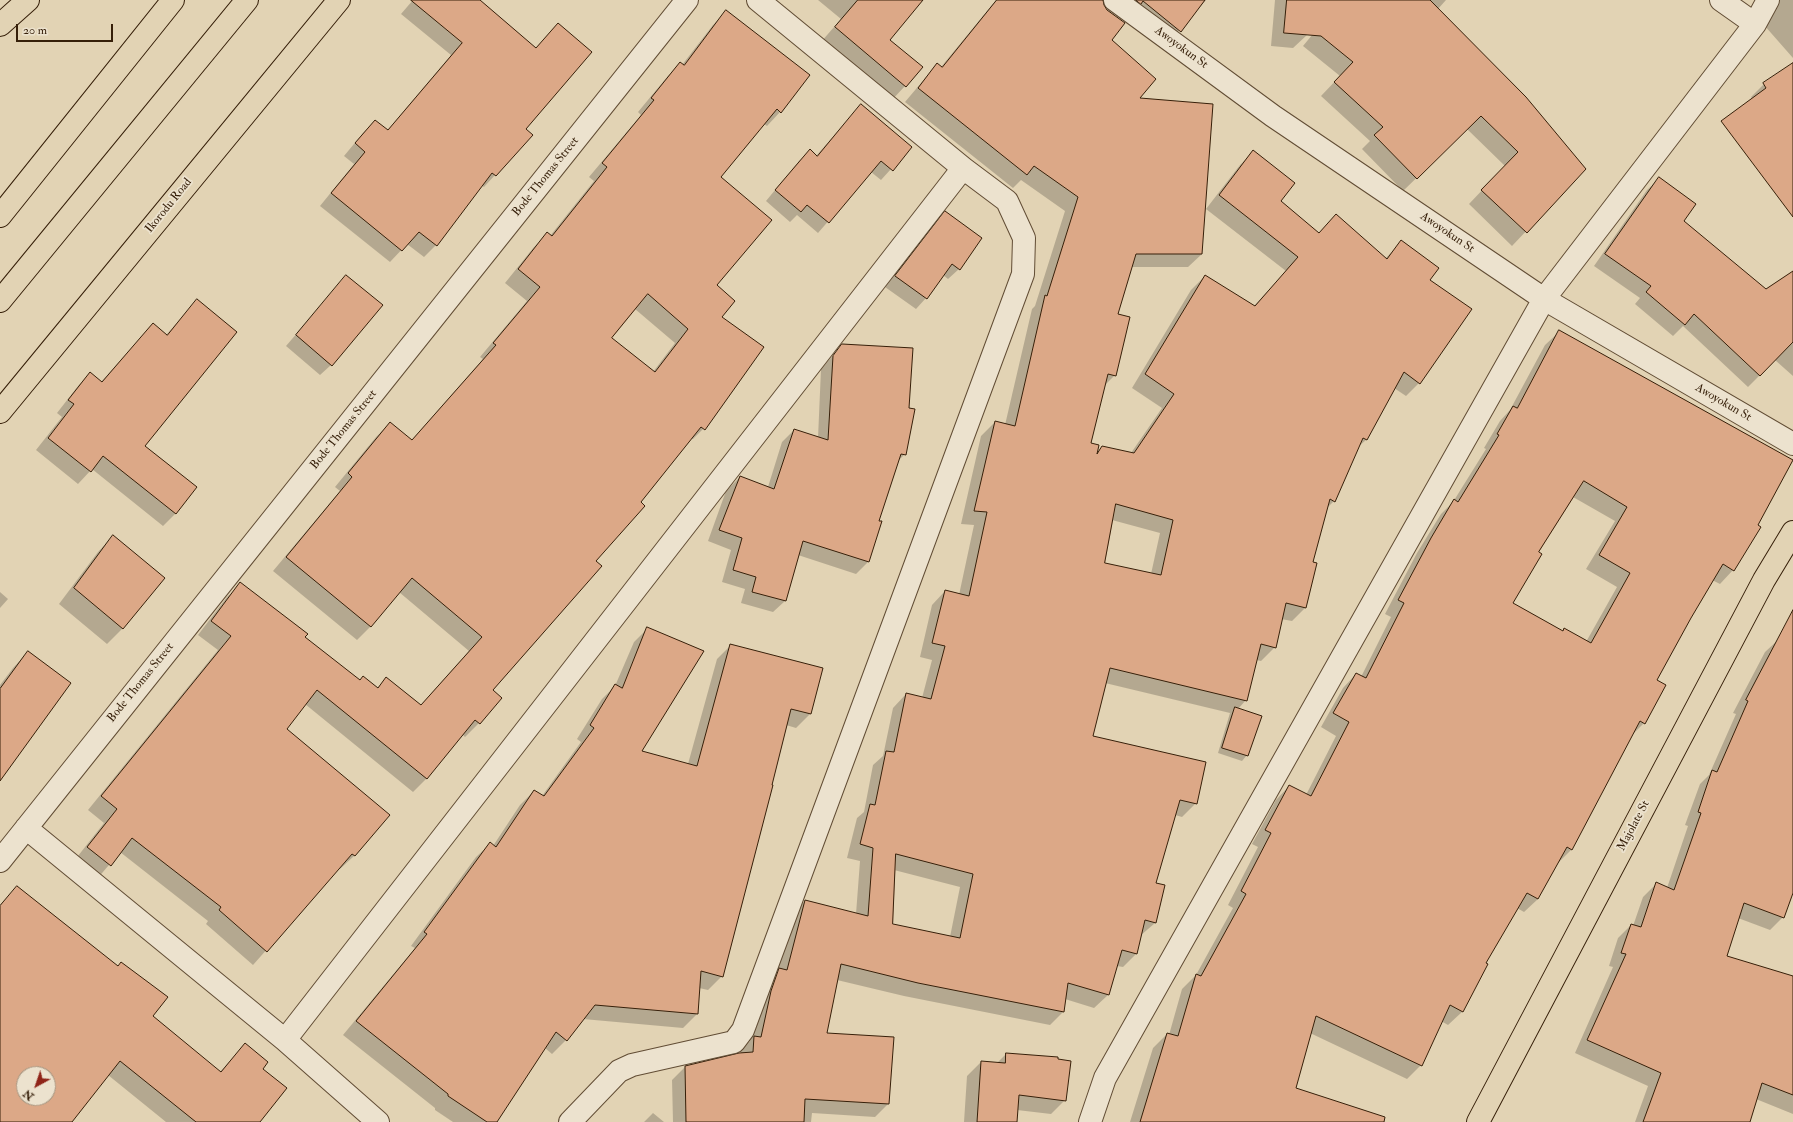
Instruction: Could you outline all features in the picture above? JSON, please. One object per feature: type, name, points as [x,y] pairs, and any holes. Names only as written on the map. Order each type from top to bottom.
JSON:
[{"type":"main road","points":[[0,25],[28,0]]},
{"type":"main road","points":[[0,216],[173,0]]},
{"type":"main road","points":[[0,301],[247,0]]},
{"type":"main road","name":"Ikorodu Road","points":[[0,412],[339,0]]},
{"type":"main road","name":"Majolate St","points":[[1478,1122],[1764,580],[1793,532]]},
{"type":"street","name":"Bode Thomas Street","points":[[0,861],[687,0]]},
{"type":"street","points":[[570,1122],[618,1071],[632,1065],[734,1042],[743,1030],[1023,274],[1024,238],[1007,201],[963,168],[758,0]]},
{"type":"street","name":"Awoyokun St","points":[[1115,0],[1273,116],[1544,299],[1793,444]]},
{"type":"street","points":[[1721,0],[1755,24]]},
{"type":"street","points":[[1090,1122],[1105,1078],[1544,299],[1755,24],[1768,0]]},
{"type":"street","points":[[285,1040],[963,168]]},
{"type":"street","points":[[26,828],[285,1040],[378,1122]]},
{"type":"building","points":[[411,0],[480,0],[536,48],[558,23],[592,52],[526,129],[533,135],[496,176],[492,173],[437,246],[419,232],[402,251],[331,193],[365,152],[355,143],[375,120],[388,130],[462,43]]},
{"type":"building","points":[[858,0],[923,0],[890,40],[923,67],[906,87],[835,27]]},
{"type":"building","points":[[997,0],[1103,0],[1107,10],[1125,23],[1112,40],[1156,79],[1140,98],[1213,104],[1202,254],[1136,254],[1118,314],[1130,317],[1116,376],[1108,374],[1091,443],[1099,445],[1097,454],[1102,446],[1134,453],[1174,394],[1145,374],[1205,275],[1255,306],[1298,257],[1219,195],[1253,150],[1295,183],[1281,201],[1319,233],[1336,214],[1387,259],[1401,240],[1439,268],[1430,280],[1472,309],[1420,384],[1404,372],[1367,440],[1363,438],[1335,502],[1330,499],[1313,562],[1317,563],[1306,608],[1286,603],[1276,648],[1261,644],[1247,701],[1110,668],[1093,736],[1206,762],[1197,804],[1180,800],[1156,883],[1165,885],[1156,923],[1145,920],[1137,954],[1122,950],[1109,995],[1068,983],[1064,1012],[918,983],[841,964],[827,1033],[894,1037],[889,1104],[805,1099],[804,1122],[686,1122],[685,1066],[739,1053],[753,1052],[754,1036],[761,1037],[771,991],[779,968],[787,970],[805,900],[868,916],[873,848],[860,844],[870,804],[875,805],[886,751],[894,752],[906,693],[931,699],[945,646],[932,643],[945,590],[969,596],[987,512],[974,511],[995,421],[1015,426],[1045,295],[1047,296],[1078,197],[1034,166],[1027,175],[918,88],[937,63],[942,67]],"holes":[[[1116,504],[1173,520],[1161,575],[1105,563]],[[896,854],[973,874],[960,938],[893,924]]]},
{"type":"building","points":[[1136,0],[1205,0],[1181,32],[1143,1],[1141,4]]},
{"type":"building","points":[[1287,0],[1430,0],[1526,97],[1586,169],[1527,233],[1481,190],[1518,152],[1481,116],[1417,179],[1374,135],[1383,127],[1334,82],[1353,62],[1321,36],[1284,33]]},
{"type":"building","points":[[726,10],[810,75],[781,113],[777,109],[721,177],[772,220],[717,285],[735,301],[722,317],[764,347],[705,430],[701,427],[641,502],[645,506],[596,561],[602,566],[493,690],[502,698],[480,724],[475,720],[427,779],[317,690],[287,729],[390,815],[355,856],[352,854],[267,952],[219,910],[221,907],[132,838],[111,866],[87,847],[117,809],[101,796],[231,636],[211,621],[240,582],[308,634],[305,637],[360,680],[363,676],[378,688],[386,677],[421,705],[482,637],[412,578],[371,627],[286,557],[352,477],[348,473],[390,422],[412,440],[496,345],[493,343],[540,287],[518,269],[547,232],[552,236],[607,167],[602,163],[654,100],[651,98],[680,62],[684,65]],"holes":[[[648,294],[688,329],[655,372],[612,338]]]},
{"type":"building","points":[[1793,63],[1793,217],[1721,121],[1766,88],[1763,83]]},
{"type":"building","points":[[861,104],[912,147],[893,171],[881,161],[829,223],[807,205],[801,212],[775,190],[810,149],[817,156]]},
{"type":"building","points":[[1659,177],[1696,204],[1684,221],[1766,289],[1793,271],[1793,342],[1760,376],[1694,314],[1685,325],[1646,292],[1651,286],[1605,254]]},
{"type":"building","points":[[945,211],[982,238],[960,270],[952,264],[927,299],[895,276]]},
{"type":"building","points":[[346,275],[383,305],[332,366],[296,335]]},
{"type":"building","points":[[197,299],[237,332],[145,446],[197,487],[176,514],[103,456],[91,472],[48,438],[74,404],[68,400],[90,372],[102,382],[153,323],[167,335]]},
{"type":"building","points":[[1559,330],[1793,460],[1758,525],[1761,527],[1734,571],[1723,564],[1691,618],[1657,680],[1666,685],[1645,724],[1640,721],[1572,850],[1567,847],[1538,899],[1527,893],[1486,963],[1488,964],[1463,1012],[1450,1005],[1422,1066],[1316,1016],[1296,1088],[1385,1117],[1384,1122],[1140,1122],[1167,1033],[1178,1036],[1196,974],[1201,976],[1246,894],[1241,891],[1271,833],[1265,830],[1289,785],[1311,796],[1349,722],[1333,713],[1356,673],[1366,678],[1404,603],[1398,600],[1431,538],[1454,499],[1458,502],[1499,435],[1497,434],[1513,406],[1517,408]],"holes":[[[1584,481],[1627,507],[1599,555],[1630,573],[1591,643],[1564,628],[1563,631],[1513,603],[1542,554],[1539,552]]]},
{"type":"building","points":[[842,344],[913,348],[909,408],[915,409],[906,455],[901,454],[879,521],[882,521],[869,562],[803,541],[786,601],[752,592],[756,577],[733,570],[742,538],[719,530],[740,476],[774,489],[794,429],[828,440],[833,356]]},
{"type":"building","points":[[113,535],[165,578],[123,629],[74,588]]},
{"type":"building","points":[[1793,610],[1793,893],[1784,918],[1744,903],[1727,956],[1793,976],[1793,1095],[1762,1083],[1750,1122],[1643,1122],[1661,1073],[1587,1040],[1626,954],[1621,953],[1631,924],[1641,927],[1656,882],[1674,890],[1701,813],[1698,812],[1712,770],[1717,772],[1748,701],[1746,700]]},
{"type":"building","points":[[647,627],[704,651],[642,751],[697,766],[730,644],[823,668],[811,714],[791,709],[773,785],[723,977],[701,971],[698,1014],[595,1005],[567,1041],[556,1032],[497,1122],[487,1122],[448,1096],[448,1094],[356,1021],[427,934],[424,932],[490,842],[496,847],[534,790],[544,796],[594,728],[590,725],[615,684],[622,688]]},
{"type":"building","points":[[28,651],[71,683],[0,781],[0,689]]},
{"type":"building","points":[[1235,707],[1262,716],[1248,756],[1222,748]]},
{"type":"building","points":[[17,886],[118,966],[121,962],[168,997],[153,1016],[221,1072],[245,1043],[268,1062],[263,1069],[287,1088],[260,1122],[196,1122],[120,1061],[72,1122],[0,1122],[0,906]]},
{"type":"building","points":[[1006,1053],[1058,1057],[1058,1059],[1071,1061],[1066,1101],[1019,1095],[1017,1122],[977,1122],[981,1061],[1005,1063]]}]
